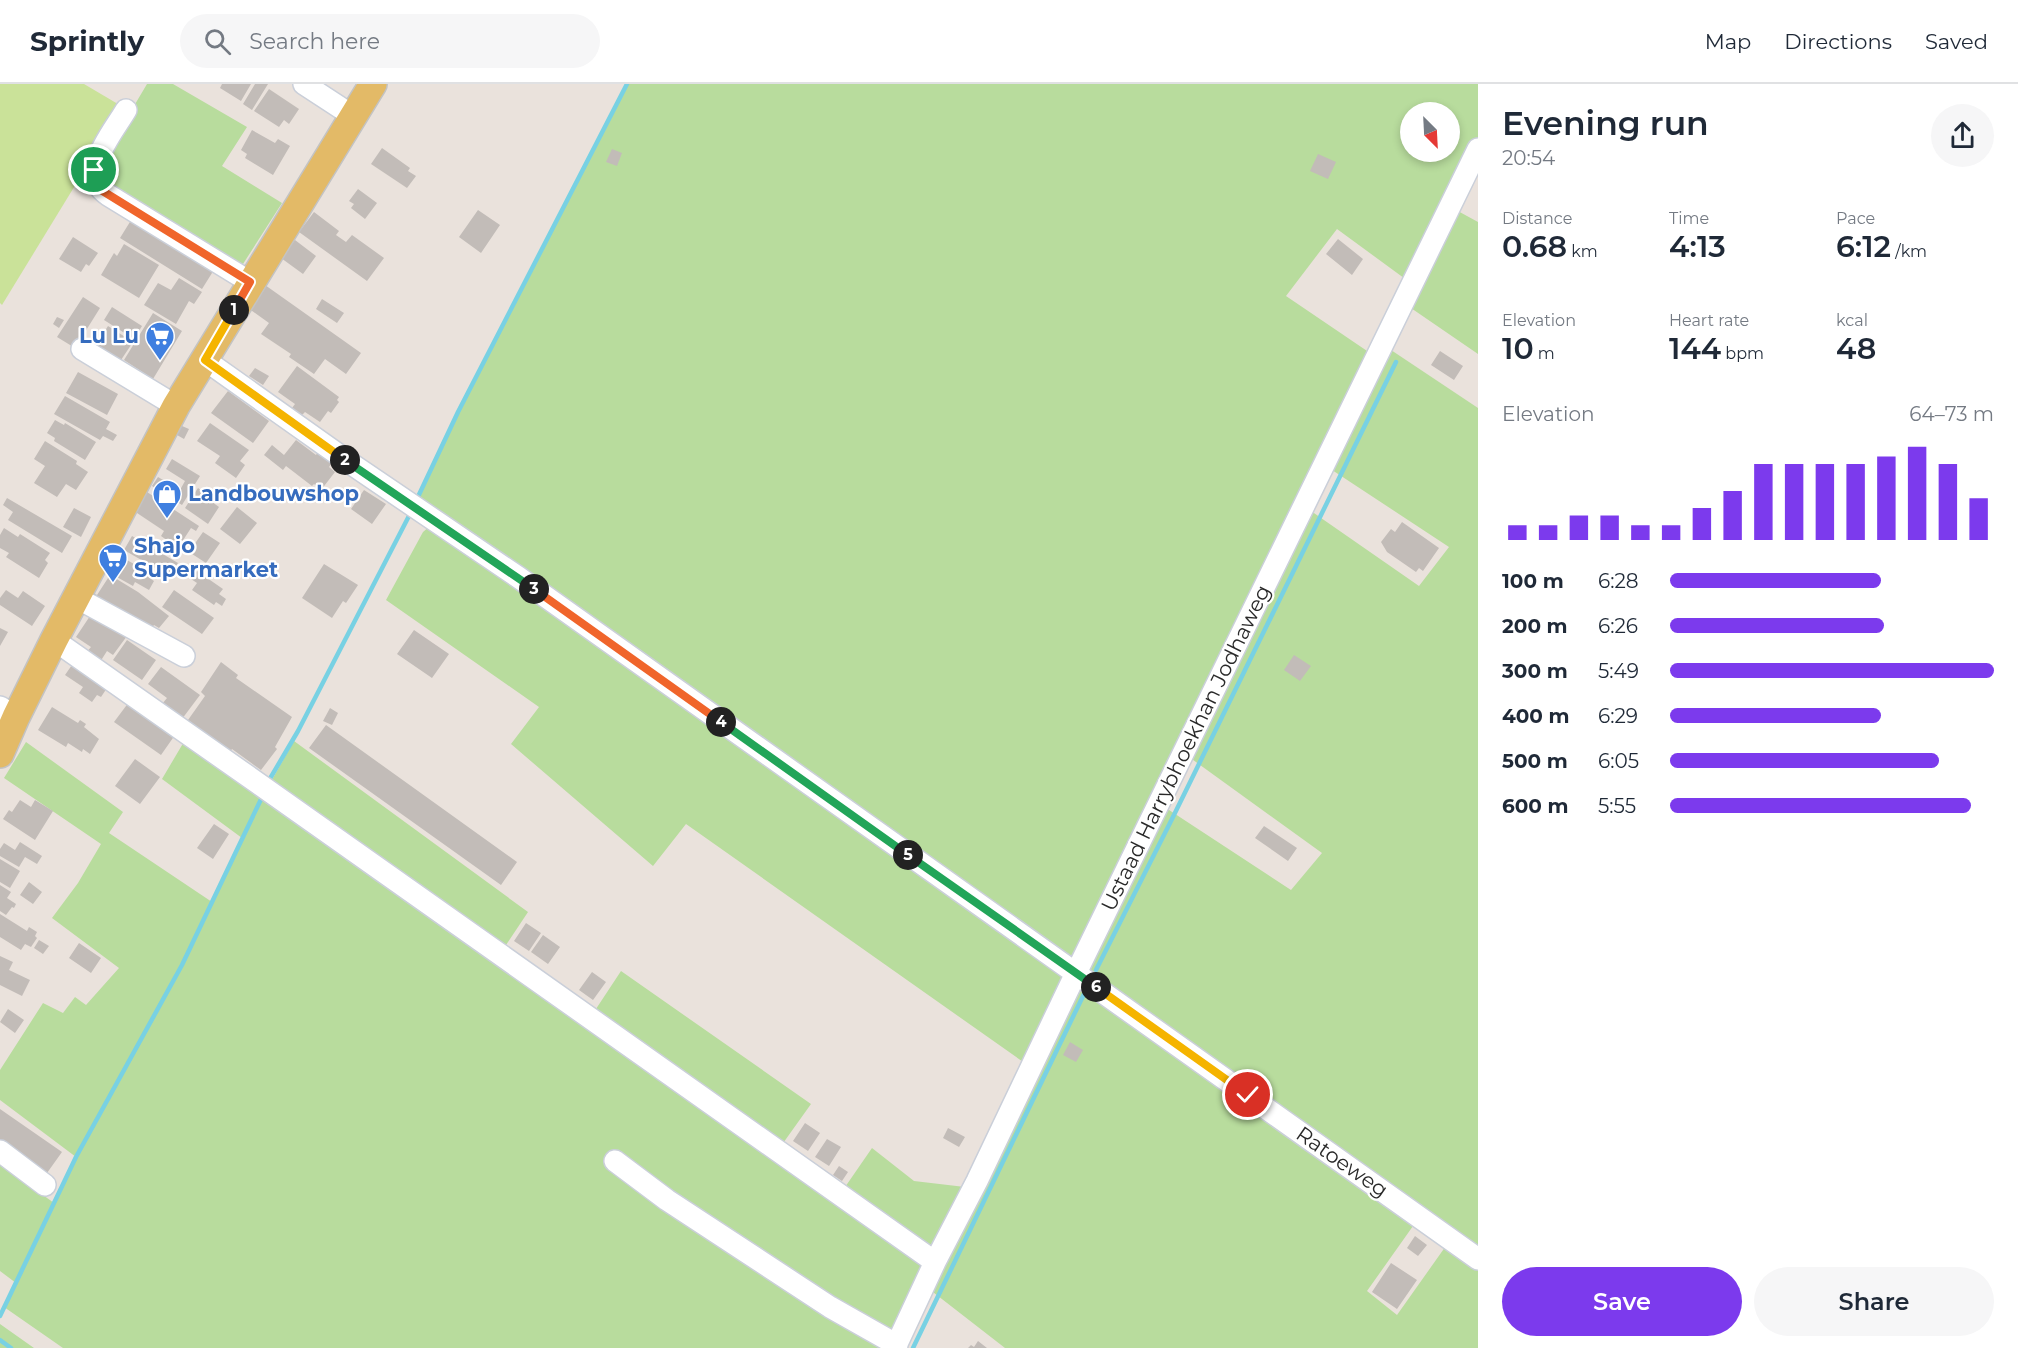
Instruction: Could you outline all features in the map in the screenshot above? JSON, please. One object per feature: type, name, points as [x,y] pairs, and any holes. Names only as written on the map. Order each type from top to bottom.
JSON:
[{"type":"main road","points":[[0,754],[8,712],[54,640],[176,406],[373,84]]},
{"type":"street","points":[[304,84],[353,116]]},
{"type":"street","points":[[126,110],[96,162],[94,170],[97,185],[108,195],[250,282]]},
{"type":"street","name":"Ustaad Harrybhoekhan Jodhaweg","points":[[896,1346],[1478,149]]},
{"type":"street","points":[[82,349],[176,406]]},
{"type":"street","name":"Ratoeweg","points":[[205,360],[371,478],[528,584],[1478,1259]]},
{"type":"street","points":[[77,598],[184,656]]},
{"type":"street","points":[[54,640],[935,1262]]},
{"type":"street","points":[[0,1151],[45,1185]]},
{"type":"street","points":[[615,1161],[667,1200],[896,1346]]},
{"type":"green space","points":[[0,84],[84,84],[123,107],[2,305],[0,303]]},
{"type":"green space","points":[[147,84],[173,84],[247,127],[222,166],[282,203],[243,264],[238,266],[112,195],[102,160]]},
{"type":"green space","points":[[627,84],[1478,84],[1478,139],[1408,281],[1337,229],[1286,296],[1373,355],[1075,966],[416,501],[458,412]]},
{"type":"green space","points":[[1456,210],[1478,222],[1478,354],[1408,306]]},
{"type":"green space","points":[[1388,348],[1478,408],[1478,1254],[1089,977],[1087,966],[1166,808],[1291,890],[1322,853],[1189,757],[1311,511],[1419,586],[1449,547],[1329,468]]},
{"type":"green space","points":[[430,526],[1065,973],[1026,1064],[686,824],[653,866],[511,744],[539,707],[386,600],[423,532]]},
{"type":"green space","points":[[185,740],[928,1264],[888,1348],[63,1348],[4,1307],[16,1283],[0,1271],[0,1164],[54,1203],[76,1157],[0,1100],[0,1070],[43,1003],[63,1013],[75,997],[86,1005],[119,968],[52,918],[78,883],[101,844],[4,778],[26,742],[123,812],[109,833],[212,902],[242,838],[162,779]]},
{"type":"green space","points":[[294,741],[528,912],[502,951],[269,785]]},
{"type":"green space","points":[[621,971],[811,1104],[781,1146],[592,1015]]},
{"type":"green space","points":[[1083,986],[1418,1219],[1367,1291],[1397,1315],[1448,1243],[1478,1264],[1478,1348],[1005,1348],[929,1289],[1078,989]]},
{"type":"green space","points":[[872,1148],[914,1181],[965,1187],[932,1250],[843,1190]]},
{"type":"green space","points":[[0,1324],[34,1348],[0,1348]]},
{"type":"building","points":[[222,84],[251,84],[241,101],[220,88]]},
{"type":"building","points":[[255,84],[268,84],[252,110],[243,104]]},
{"type":"building","points":[[269,89],[299,109],[289,124],[284,120],[279,127],[254,111]]},
{"type":"building","points":[[252,130],[275,143],[278,139],[290,146],[273,175],[245,158],[247,154],[241,150]]},
{"type":"building","points":[[382,148],[410,168],[408,171],[416,176],[407,188],[371,164]]},
{"type":"building","points":[[612,149],[622,153],[617,166],[606,162]]},
{"type":"building","points":[[1318,154],[1336,162],[1328,179],[1310,171]]},
{"type":"building","points":[[358,189],[377,203],[365,219],[351,208],[354,204],[349,201]]},
{"type":"building","points":[[478,210],[500,225],[481,253],[459,237]]},
{"type":"building","points":[[314,212],[339,231],[336,235],[346,242],[352,235],[384,258],[367,281],[299,232]]},
{"type":"building","points":[[133,217],[217,265],[202,289],[120,238]]},
{"type":"building","points":[[73,237],[98,253],[89,266],[86,264],[81,272],[59,259]]},
{"type":"building","points":[[1338,239],[1363,259],[1352,275],[1326,254]]},
{"type":"building","points":[[295,240],[316,256],[303,274],[281,258]]},
{"type":"building","points":[[124,244],[159,265],[139,298],[101,275],[114,253],[117,256]]},
{"type":"building","points":[[179,278],[202,292],[194,304],[189,301],[176,324],[144,305],[158,283],[171,290]]},
{"type":"building","points":[[265,285],[361,353],[346,374],[325,359],[314,374],[289,357],[291,354],[261,334],[269,323],[248,308]]},
{"type":"building","points":[[83,297],[100,308],[75,348],[57,337]]},
{"type":"building","points":[[322,299],[344,313],[337,323],[316,309]]},
{"type":"building","points":[[112,307],[142,326],[134,339],[104,320]]},
{"type":"building","points":[[153,313],[182,331],[153,379],[124,360]]},
{"type":"building","points":[[57,317],[64,320],[59,328],[53,324]]},
{"type":"building","points":[[108,326],[133,342],[121,360],[96,345]]},
{"type":"building","points":[[1440,351],[1463,366],[1454,380],[1431,365]]},
{"type":"building","points":[[297,366],[339,397],[337,400],[339,402],[331,413],[328,411],[320,422],[305,412],[302,415],[292,408],[295,404],[278,392]]},
{"type":"building","points":[[255,368],[269,376],[263,385],[249,376]]},
{"type":"building","points":[[78,372],[118,394],[107,415],[66,393]]},
{"type":"building","points":[[228,391],[269,421],[253,443],[211,413]]},
{"type":"building","points":[[65,396],[110,422],[106,429],[117,435],[113,441],[103,436],[100,440],[54,414]]},
{"type":"building","points":[[55,420],[64,425],[65,423],[96,442],[85,460],[54,441],[55,438],[47,433]]},
{"type":"building","points":[[210,423],[249,450],[240,461],[245,465],[236,478],[215,463],[220,456],[197,441]]},
{"type":"building","points":[[182,426],[189,429],[184,439],[177,435]]},
{"type":"building","points":[[296,440],[316,455],[318,452],[332,463],[329,467],[335,472],[321,490],[286,466],[283,470],[264,455],[272,445],[284,455]]},
{"type":"building","points":[[45,441],[77,461],[76,464],[88,472],[76,490],[66,484],[57,497],[34,483],[45,466],[34,459]]},
{"type":"building","points":[[172,459],[200,476],[182,505],[152,486],[158,477],[180,490],[185,481],[166,469]]},
{"type":"building","points":[[198,488],[219,507],[208,524],[185,508]]},
{"type":"building","points":[[364,490],[386,504],[372,524],[351,509]]},
{"type":"building","name":"Landbouwshop","points":[[147,492],[199,526],[196,531],[191,528],[178,548],[161,536],[164,531],[134,511]]},
{"type":"building","points":[[7,498],[72,536],[62,553],[8,520],[13,512],[3,505]]},
{"type":"building","points":[[237,507],[257,523],[240,544],[220,529]]},
{"type":"building","points":[[74,508],[91,517],[81,537],[63,527]]},
{"type":"building","points":[[1402,522],[1439,548],[1423,571],[1419,568],[1416,572],[1387,552],[1381,542],[1391,529],[1395,532]]},
{"type":"building","points":[[4,528],[18,537],[20,534],[50,553],[45,560],[48,563],[39,578],[6,557],[9,553],[0,548],[0,535]]},
{"type":"building","points":[[203,532],[220,543],[206,563],[189,552]]},
{"type":"building","points":[[132,536],[178,563],[169,576],[124,550]]},
{"type":"building","points":[[125,559],[154,575],[151,579],[154,581],[149,590],[135,582],[133,586],[115,576]]},
{"type":"building","points":[[324,564],[358,585],[346,603],[343,601],[332,618],[302,598]]},
{"type":"building","points":[[197,571],[223,589],[219,594],[226,599],[222,606],[216,602],[214,605],[192,590],[197,583],[191,579]]},
{"type":"building","points":[[110,575],[138,592],[169,616],[159,628],[154,625],[149,632],[95,604],[89,590],[97,595]]},
{"type":"building","points":[[6,590],[18,598],[23,591],[45,606],[32,626],[0,605],[0,598]]},
{"type":"building","points":[[174,590],[214,618],[202,634],[162,607]]},
{"type":"building","points":[[92,613],[127,636],[113,655],[107,651],[100,662],[86,653],[91,647],[76,637]]},
{"type":"building","points":[[0,628],[8,632],[0,646]]},
{"type":"building","points":[[414,630],[449,654],[432,678],[397,654]]},
{"type":"building","points":[[127,640],[156,660],[142,680],[113,660]]},
{"type":"building","points":[[1294,655],[1311,666],[1300,681],[1284,670]]},
{"type":"building","points":[[74,662],[109,685],[101,697],[97,695],[92,702],[79,693],[83,687],[65,675]]},
{"type":"building","points":[[221,662],[238,675],[236,678],[292,717],[275,747],[277,749],[261,770],[232,749],[230,752],[188,720],[205,696],[201,692]]},
{"type":"building","points":[[161,667],[200,695],[182,719],[162,704],[167,698],[148,684]]},
{"type":"building","points":[[129,702],[175,735],[161,755],[114,722]]},
{"type":"building","points":[[52,707],[78,723],[80,720],[86,724],[84,727],[99,739],[90,754],[68,743],[66,747],[38,730]]},
{"type":"building","points":[[330,708],[338,713],[332,725],[323,721]]},
{"type":"building","points":[[326,725],[517,862],[501,885],[309,748]]},
{"type":"building","points":[[135,759],[160,777],[140,804],[115,786]]},
{"type":"building","points":[[20,800],[31,807],[35,800],[53,811],[35,840],[3,819],[9,810],[12,812]]},
{"type":"building","points":[[214,824],[229,834],[213,859],[197,848]]},
{"type":"building","points":[[1264,826],[1297,848],[1288,861],[1255,838]]},
{"type":"building","points":[[20,842],[42,856],[37,864],[25,857],[19,867],[0,856],[0,849],[4,843],[15,850]]},
{"type":"building","points":[[0,859],[20,871],[10,888],[0,882]]},
{"type":"building","points":[[29,882],[42,892],[33,904],[20,895]]},
{"type":"building","points":[[0,885],[11,892],[7,898],[16,904],[6,915],[0,911]]},
{"type":"building","points":[[0,914],[27,931],[29,927],[37,932],[35,936],[37,938],[31,947],[25,944],[21,950],[0,937]]},
{"type":"building","points":[[526,923],[541,933],[529,951],[514,941]]},
{"type":"building","points":[[543,935],[560,947],[548,964],[531,952]]},
{"type":"building","points":[[39,940],[49,946],[43,954],[34,948]]},
{"type":"building","points":[[79,943],[101,958],[91,973],[69,958]]},
{"type":"building","points":[[0,956],[13,962],[9,970],[30,980],[22,996],[0,985]]},
{"type":"building","points":[[592,972],[606,982],[593,1000],[579,990]]},
{"type":"building","points":[[8,1009],[24,1020],[15,1033],[0,1022]]},
{"type":"building","points":[[1070,1042],[1083,1050],[1076,1062],[1063,1055]]},
{"type":"building","points":[[0,1109],[62,1152],[47,1173],[9,1144],[7,1146],[0,1141]]},
{"type":"building","points":[[805,1123],[820,1133],[808,1151],[793,1141]]},
{"type":"building","points":[[948,1128],[965,1137],[959,1147],[943,1138]]},
{"type":"building","points":[[827,1139],[841,1147],[829,1166],[815,1157]]},
{"type":"building","points":[[839,1166],[848,1172],[842,1181],[833,1175]]},
{"type":"building","points":[[1415,1236],[1427,1245],[1418,1256],[1407,1248]]},
{"type":"building","points":[[1391,1263],[1417,1280],[1397,1309],[1372,1292]]},
{"type":"building","points":[[978,1341],[987,1348],[968,1348],[971,1345],[974,1347]]},
{"type":"waterway","points":[[416,501],[458,412],[627,84]]},
{"type":"waterway","points":[[1096,970],[1396,362]]},
{"type":"waterway","points":[[268,782],[298,731],[410,514]]},
{"type":"waterway","points":[[0,1316],[76,1157],[182,965],[263,795]]},
{"type":"waterway","points":[[913,1348],[1084,994]]},
{"type":"waterway","points":[[0,1340],[11,1348]]},
{"type":"place","name":"Lu Lu","points":[[160,362]]},
{"type":"place","name":"Landbouwshop","points":[[167,520]]},
{"type":"place","name":"Shajo Supermarket","points":[[113,584]]},
{"type":"route","points":[[94,170],[94,177],[101,190],[250,282],[205,360],[427,517],[518,577],[1248,1095]]}]
